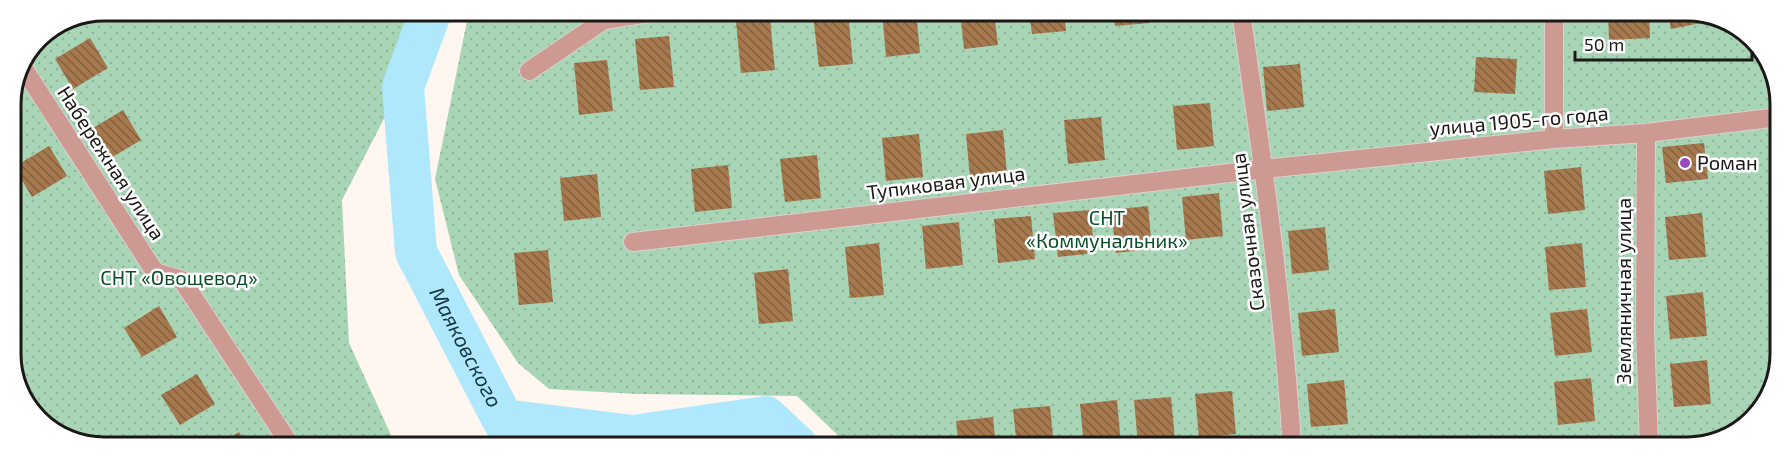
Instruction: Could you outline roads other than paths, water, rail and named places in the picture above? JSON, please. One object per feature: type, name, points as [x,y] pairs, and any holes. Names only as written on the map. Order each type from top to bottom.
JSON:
[{"type":"street","points":[[529,71],[603,21]]},
{"type":"street","name":"Сказочная улица","points":[[1242,21],[1264,169],[1291,437]]},
{"type":"street","points":[[1554,21],[1554,139]]},
{"type":"street","name":"Набережная улица","points":[[27,74],[155,272],[182,280],[285,437]]},
{"type":"street","name":"улица 1905-го года","points":[[1264,169],[1554,139],[1646,134],[1770,118]]},
{"type":"street","name":"Земляничная улица","points":[[1646,134],[1645,330],[1649,437]]},
{"type":"street","name":"Тупиковая улица","points":[[633,242],[1264,169]]},
{"type":"waterway","name":"Маяковского","points":[[427,21],[403,87],[416,252],[503,420],[633,436],[766,417],[787,437]]},
{"type":"place","name":"Роман","points":[[1685,163]]},
{"type":"park label","name":"СНТ «Коммунальник»","points":[[1107,230]]},
{"type":"park label","name":"СНТ «Овощевод»","points":[[179,278]]}]
